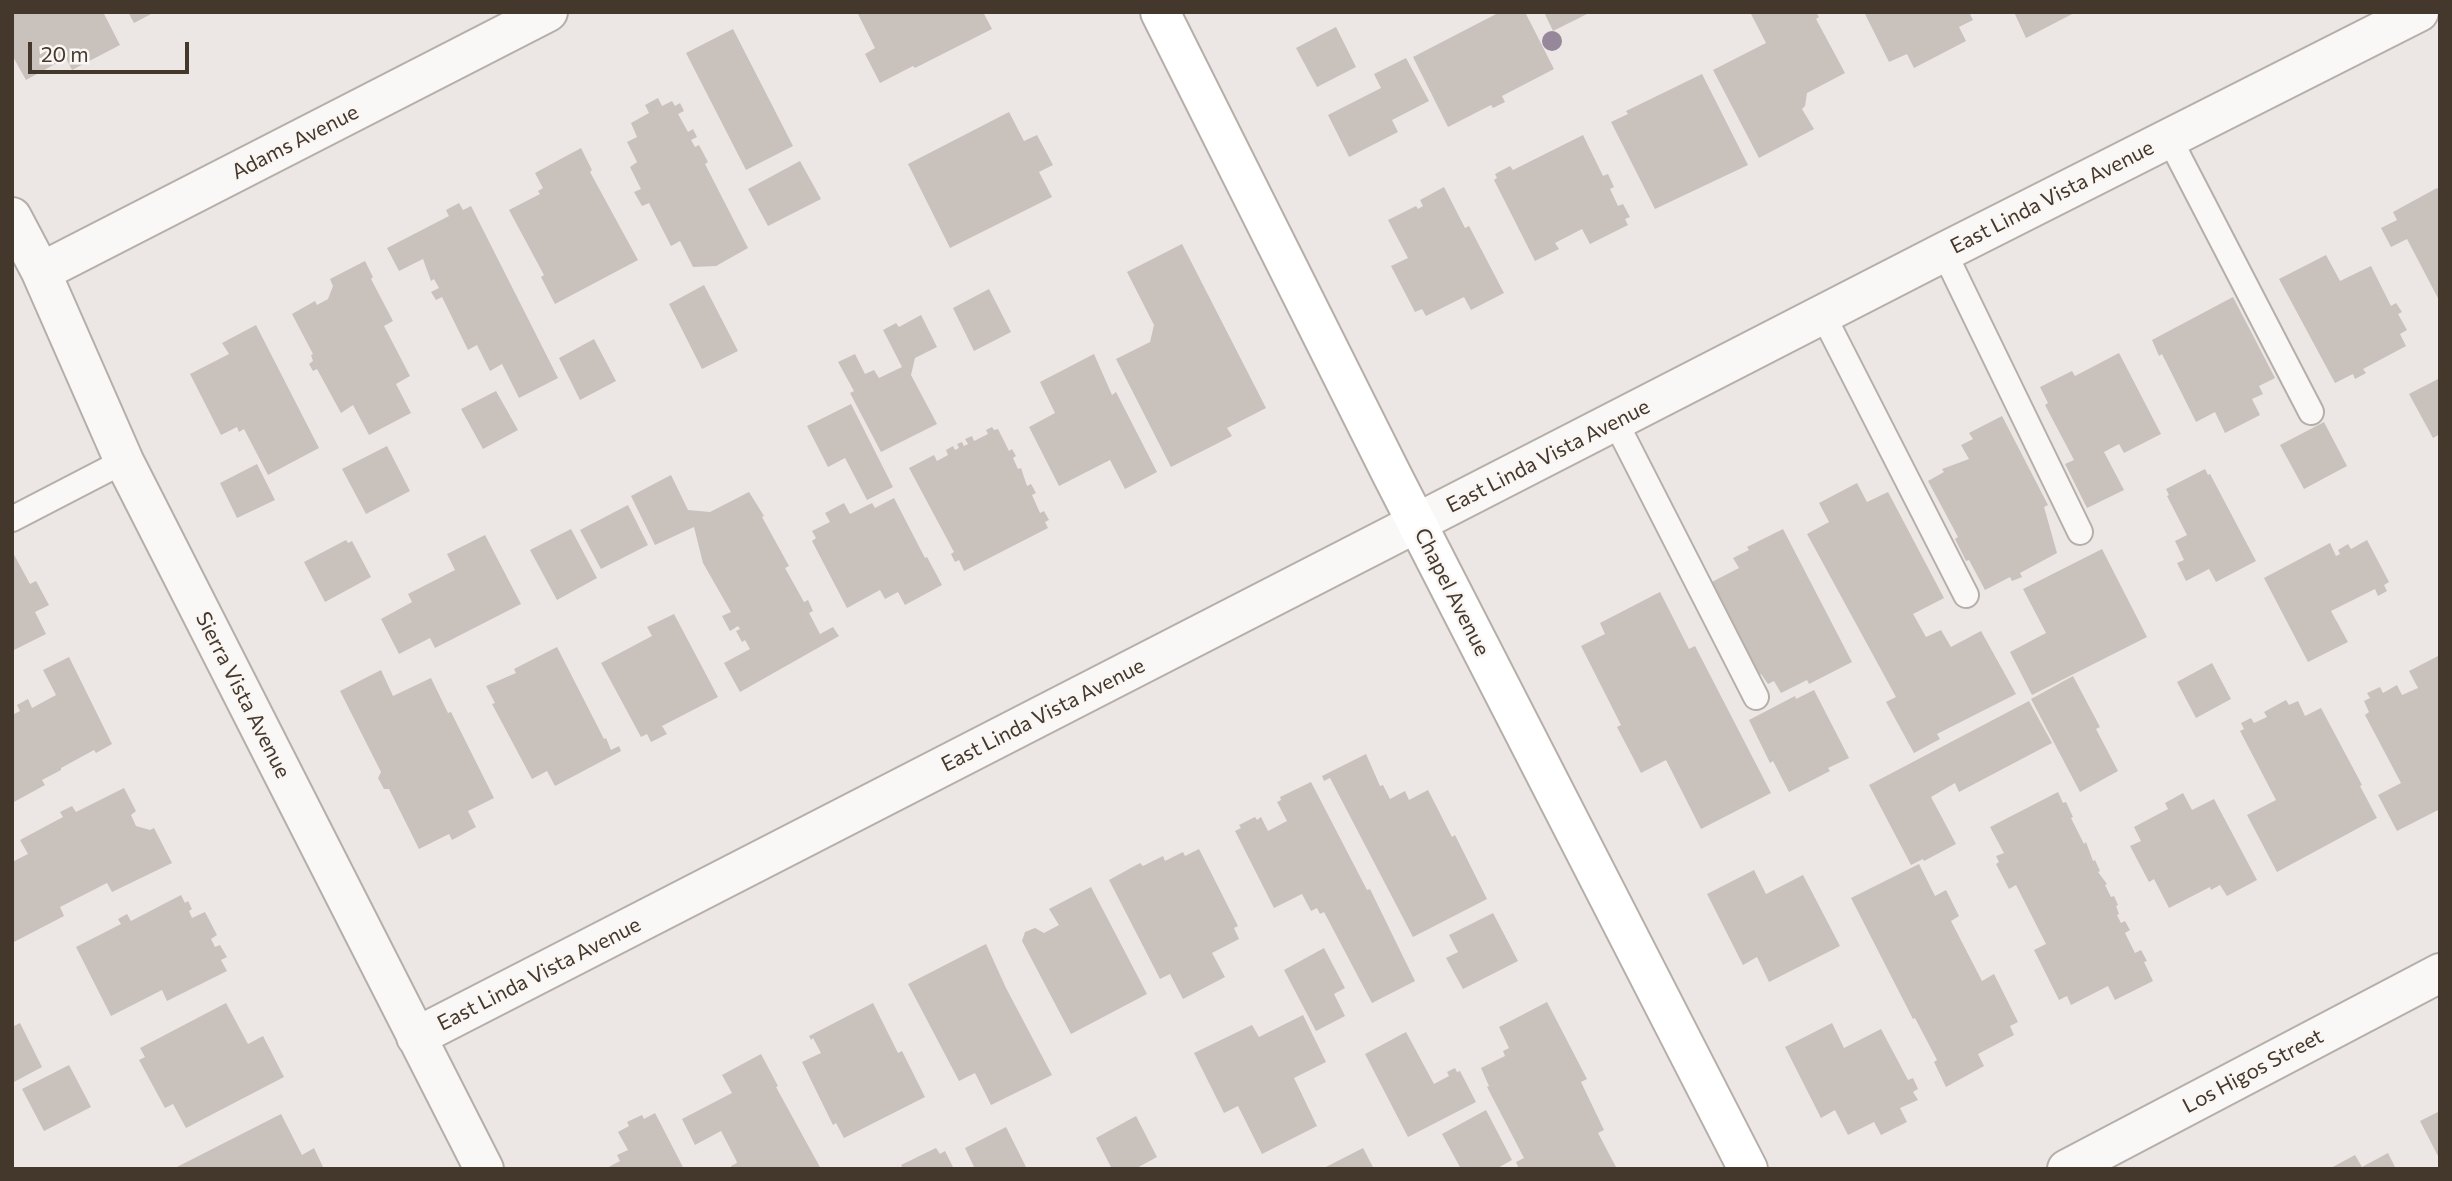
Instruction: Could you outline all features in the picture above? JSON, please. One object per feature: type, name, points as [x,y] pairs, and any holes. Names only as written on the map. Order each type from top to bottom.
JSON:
[{"type":"street","name":"Adams Avenue","points":[[41,272],[548,12]]},
{"type":"street","name":"Chapel Avenue","points":[[1160,12],[1416,523],[1748,1169]]},
{"type":"street","name":"East Linda Vista Avenue","points":[[416,1037],[1944,252],[2419,12]]},
{"type":"street","name":"Sierra Vista Avenue","points":[[12,217],[41,272],[124,461],[484,1169]]},
{"type":"street","name":"Los Higos Street","points":[[2067,1169],[2440,973]]},
{"type":"lane","points":[[2169,138],[2311,412]]},
{"type":"lane","points":[[1944,252],[2080,532]]},
{"type":"lane","points":[[1823,315],[1966,595]]},
{"type":"lane","points":[[1615,421],[1756,697]]},
{"type":"lane","points":[[12,519],[124,461]]},
{"type":"building","points":[[12,12],[103,12],[120,45],[72,70],[66,58],[26,80],[12,55]]},
{"type":"building","points":[[128,12],[155,12],[134,23]]},
{"type":"building","points":[[857,12],[983,12],[992,29],[880,83],[865,54],[875,48]]},
{"type":"building","points":[[1500,12],[1525,12],[1554,69],[1502,96],[1505,102],[1493,108],[1491,105],[1448,127],[1413,57]]},
{"type":"building","points":[[1544,12],[1591,12],[1553,31]]},
{"type":"building","points":[[1750,12],[1816,12],[1819,17],[1816,19],[1845,73],[1807,93],[1802,109],[1814,129],[1759,158],[1713,70],[1766,43]]},
{"type":"building","points":[[1864,12],[1969,12],[1973,20],[1959,27],[1966,41],[1914,68],[1907,54],[1889,62]]},
{"type":"building","points":[[2014,12],[2076,12],[2026,38]]},
{"type":"building","points":[[1336,27],[1356,67],[1317,87],[1296,48]]},
{"type":"building","points":[[733,29],[793,146],[746,170],[686,53]]},
{"type":"building","points":[[1406,58],[1429,101],[1392,120],[1398,132],[1349,157],[1328,115],[1381,88],[1374,74]]},
{"type":"building","points":[[1702,74],[1748,165],[1655,209],[1611,122],[1628,114],[1626,111]]},
{"type":"building","points":[[658,98],[662,106],[672,101],[675,106],[680,103],[684,111],[678,114],[688,132],[693,129],[697,137],[691,140],[695,147],[699,145],[708,162],[705,164],[748,248],[716,266],[693,267],[680,241],[671,246],[649,203],[642,206],[634,192],[641,189],[630,167],[637,162],[627,142],[637,137],[631,123],[649,113],[645,105]]},
{"type":"building","points":[[1009,112],[1024,141],[1037,135],[1053,165],[1039,172],[1052,197],[950,248],[908,164]]},
{"type":"building","points":[[1583,135],[1603,176],[1608,174],[1614,187],[1610,189],[1618,206],[1623,204],[1630,217],[1625,219],[1628,225],[1590,244],[1582,229],[1555,243],[1559,249],[1535,261],[1494,180],[1497,178],[1495,174],[1510,166],[1513,170]]},
{"type":"building","points":[[581,148],[592,170],[590,172],[638,260],[555,304],[541,277],[544,275],[509,210],[540,194],[538,191],[543,188],[535,173]]},
{"type":"building","points":[[800,161],[821,199],[768,226],[748,189]]},
{"type":"building","points":[[1444,187],[1465,228],[1469,226],[1504,293],[1471,310],[1464,297],[1426,316],[1422,309],[1415,312],[1391,266],[1408,258],[1388,220],[1416,206],[1418,209],[1423,206],[1420,200]]},
{"type":"building","points":[[2437,188],[2440,192],[2440,302],[2407,239],[2391,247],[2381,228],[2397,220],[2393,212]]},
{"type":"building","points":[[459,203],[463,210],[471,206],[558,378],[519,398],[502,364],[490,371],[477,345],[468,350],[442,297],[436,300],[431,292],[439,288],[434,279],[431,281],[423,259],[399,271],[387,248],[449,216],[446,210]]},
{"type":"building","points":[[1182,244],[1266,408],[1227,428],[1232,436],[1171,467],[1116,359],[1150,342],[1154,325],[1127,272]]},
{"type":"building","points":[[2326,255],[2340,281],[2371,266],[2391,306],[2396,303],[2402,312],[2398,314],[2407,330],[2400,334],[2406,346],[2363,369],[2366,373],[2355,379],[2353,374],[2335,383],[2279,279]]},
{"type":"building","points":[[365,261],[373,277],[371,279],[393,321],[384,326],[410,376],[396,384],[411,413],[369,435],[353,405],[341,413],[317,369],[313,371],[309,364],[313,361],[313,354],[292,314],[315,301],[317,305],[328,299],[333,286],[330,279]]},
{"type":"building","points":[[704,285],[738,351],[702,369],[669,304]]},
{"type":"building","points":[[989,289],[1011,332],[974,351],[953,308]]},
{"type":"building","points":[[2233,297],[2275,378],[2259,386],[2263,394],[2252,399],[2260,415],[2225,433],[2215,412],[2196,422],[2162,354],[2159,356],[2152,340]]},
{"type":"building","points":[[921,315],[937,347],[915,358],[911,375],[937,424],[881,452],[850,393],[854,391],[838,362],[855,354],[865,374],[874,370],[879,378],[902,367],[883,330],[896,323],[899,327]]},
{"type":"building","points":[[256,325],[319,448],[268,475],[244,429],[239,432],[237,427],[221,435],[190,374],[229,354],[222,343]]},
{"type":"building","points":[[594,339],[616,381],[580,400],[559,358]]},
{"type":"building","points":[[2119,353],[2161,434],[2124,453],[2119,444],[2104,452],[2124,490],[2087,508],[2065,464],[2074,460],[2045,405],[2048,403],[2040,387],[2072,371],[2075,376]]},
{"type":"building","points":[[1094,354],[1112,395],[1116,392],[1157,472],[1125,489],[1110,460],[1059,486],[1029,427],[1055,413],[1040,382]]},
{"type":"building","points":[[2440,378],[2440,434],[2433,438],[2409,394]]},
{"type":"building","points":[[496,391],[518,430],[483,449],[461,409]]},
{"type":"building","points":[[851,404],[893,487],[867,500],[845,458],[828,467],[807,426]]},
{"type":"building","points":[[2002,416],[2048,505],[2044,507],[2057,553],[2020,573],[2022,577],[2012,581],[2010,577],[1985,590],[1969,560],[1966,561],[1955,539],[1958,537],[1928,481],[1944,472],[1942,469],[1969,459],[1961,445],[1973,439],[1969,433]]},
{"type":"building","points":[[2324,422],[2347,466],[2304,489],[2280,445]]},
{"type":"building","points":[[992,427],[994,430],[998,429],[1009,451],[1012,449],[1016,456],[1013,458],[1018,469],[1021,468],[1027,486],[1031,484],[1036,493],[1032,495],[1040,513],[1044,511],[1049,520],[1045,522],[1048,528],[964,571],[959,560],[955,562],[951,554],[954,552],[909,468],[934,455],[937,461],[948,455],[946,450],[953,446],[955,450],[959,448],[957,444],[962,442],[964,446],[968,444],[965,439],[972,436],[974,441],[988,434],[986,430]]},
{"type":"building","points":[[387,446],[410,491],[366,514],[342,469]]},
{"type":"building","points":[[257,464],[275,500],[237,518],[220,483]]},
{"type":"building","points":[[2205,469],[2256,561],[2216,582],[2209,569],[2186,581],[2177,563],[2184,560],[2175,541],[2187,535],[2166,489]]},
{"type":"building","points":[[671,475],[688,510],[710,512],[749,492],[789,566],[785,568],[804,602],[808,600],[813,611],[809,613],[820,634],[833,627],[839,636],[740,692],[724,663],[750,649],[736,631],[740,629],[738,626],[730,631],[722,616],[731,612],[703,563],[694,527],[655,545],[631,496]]},
{"type":"building","points":[[1857,483],[1867,502],[1888,492],[1944,598],[1913,614],[1926,637],[1941,630],[1951,647],[1981,631],[2016,694],[1937,734],[1940,739],[1914,753],[1886,702],[1896,697],[1807,534],[1829,522],[1819,503]]},
{"type":"building","points":[[894,498],[942,585],[905,605],[898,592],[885,599],[880,590],[847,608],[812,541],[816,538],[812,531],[830,522],[825,513],[844,503],[850,514],[872,503],[875,508]]},
{"type":"building","points":[[628,505],[648,545],[601,569],[580,530]]},
{"type":"building","points":[[571,529],[597,578],[557,600],[530,550]]},
{"type":"building","points":[[1783,529],[1852,662],[1809,684],[1807,680],[1781,693],[1774,681],[1768,684],[1761,674],[1753,678],[1706,585],[1739,568],[1733,558],[1749,550],[1747,547]]},
{"type":"building","points":[[485,535],[521,604],[435,648],[430,638],[399,654],[381,619],[412,602],[408,594],[455,570],[447,554]]},
{"type":"building","points":[[346,540],[348,543],[352,541],[371,577],[325,602],[304,562]]},
{"type":"building","points":[[2367,540],[2389,582],[2384,585],[2387,591],[2378,596],[2375,589],[2331,611],[2348,642],[2308,662],[2264,578],[2330,543],[2336,556],[2340,554],[2338,550],[2348,544],[2351,549]]},
{"type":"building","points":[[2102,549],[2147,637],[2032,695],[2010,652],[2046,633],[2023,589]]},
{"type":"building","points":[[12,551],[30,584],[36,581],[49,605],[35,612],[46,634],[12,651]]},
{"type":"building","points":[[1660,592],[1689,649],[1695,646],[1771,793],[1701,829],[1666,760],[1641,773],[1617,727],[1621,725],[1581,646],[1605,634],[1600,623]]},
{"type":"building","points":[[674,614],[718,697],[662,726],[667,734],[651,742],[647,734],[641,737],[601,663],[652,636],[647,627]]},
{"type":"building","points":[[557,647],[604,739],[606,738],[611,750],[619,746],[621,751],[555,786],[547,771],[532,779],[492,704],[495,703],[486,686],[516,673],[514,669]]},
{"type":"building","points":[[2440,655],[2440,809],[2397,831],[2378,795],[2401,783],[2365,715],[2369,712],[2364,701],[2370,698],[2367,693],[2380,687],[2383,693],[2397,685],[2402,695],[2418,688],[2409,671]]},
{"type":"building","points":[[69,657],[112,744],[96,753],[94,750],[61,768],[42,780],[45,785],[12,803],[12,715],[20,711],[17,705],[28,699],[32,708],[56,695],[43,670]]},
{"type":"building","points":[[2212,663],[2231,699],[2196,718],[2177,682]]},
{"type":"building","points":[[381,670],[393,696],[431,678],[494,798],[468,811],[476,827],[452,840],[449,834],[419,849],[389,789],[384,789],[378,778],[381,772],[340,691]]},
{"type":"building","points":[[2073,676],[2100,727],[2096,729],[2118,771],[2080,792],[2031,699]]},
{"type":"building","points":[[1814,690],[1849,758],[1789,792],[1773,761],[1770,763],[1749,720],[1795,696],[1796,699]]},
{"type":"building","points":[[2286,700],[2289,705],[2298,701],[2305,716],[2321,708],[2377,818],[2277,872],[2247,815],[2276,800],[2240,731],[2244,729],[2241,723],[2251,718],[2254,723],[2267,717],[2264,712]]},
{"type":"building","points":[[2029,701],[2052,743],[1959,792],[1955,783],[1931,797],[1956,844],[1911,865],[1869,785]]},
{"type":"building","points":[[1366,754],[1380,786],[1383,785],[1390,799],[1405,791],[1409,800],[1428,790],[1452,837],[1455,835],[1487,899],[1413,937],[1330,778],[1324,781],[1322,776]]},
{"type":"building","points":[[1311,782],[1367,890],[1370,889],[1415,981],[1372,1003],[1324,912],[1320,914],[1317,908],[1311,911],[1302,894],[1274,908],[1235,831],[1241,828],[1239,825],[1255,817],[1257,820],[1261,817],[1268,831],[1287,821],[1277,802],[1281,800],[1280,797]]},
{"type":"building","points":[[124,788],[136,811],[131,815],[136,826],[150,830],[154,828],[172,863],[112,892],[107,883],[60,907],[64,916],[12,943],[12,862],[28,854],[20,840],[63,817],[60,812],[72,806],[76,812]]},
{"type":"building","points":[[2058,792],[2063,803],[2066,802],[2073,817],[2071,818],[2084,844],[2086,842],[2111,897],[2114,896],[2118,905],[2117,915],[2121,923],[2125,921],[2130,930],[2125,933],[2135,953],[2141,950],[2147,961],[2144,962],[2153,981],[2115,1000],[2108,986],[2071,1005],[2067,996],[2059,1000],[2034,950],[2046,944],[2016,885],[2009,889],[1996,864],[1999,862],[1996,856],[2004,853],[1990,827]]},
{"type":"building","points":[[2183,793],[2192,810],[2214,799],[2257,880],[2227,896],[2220,885],[2211,890],[2210,887],[2169,908],[2154,879],[2149,882],[2130,846],[2141,841],[2134,827],[2168,809],[2165,803]]},
{"type":"building","points":[[1199,849],[1238,926],[1234,928],[1239,939],[1212,953],[1225,977],[1183,999],[1170,974],[1160,979],[1109,880],[1140,863],[1143,866],[1163,856],[1165,861],[1183,852],[1185,856]]},
{"type":"building","points":[[1919,864],[1935,896],[1946,890],[1959,916],[1951,921],[1982,981],[1994,974],[2018,1022],[2010,1026],[2014,1035],[1978,1054],[1984,1066],[1946,1087],[1934,1062],[1937,1060],[1851,898]]},
{"type":"building","points":[[1754,870],[1766,894],[1803,875],[1840,946],[1769,982],[1757,957],[1743,965],[1707,894]]},
{"type":"building","points":[[1091,887],[1147,994],[1071,1034],[1022,941],[1025,932],[1035,928],[1044,933],[1059,925],[1049,909]]},
{"type":"building","points":[[181,895],[192,909],[189,911],[192,918],[205,912],[217,935],[211,939],[215,947],[220,945],[227,957],[221,960],[227,971],[167,1001],[162,990],[111,1016],[76,947],[121,924],[118,919],[127,914],[131,921]]},
{"type":"building","points":[[1493,913],[1518,961],[1463,989],[1446,958],[1458,952],[1449,935]]},
{"type":"building","points":[[986,944],[1052,1075],[991,1105],[975,1073],[959,1081],[908,984]]},
{"type":"building","points":[[1324,948],[1345,988],[1334,994],[1345,1016],[1316,1031],[1284,970]]},
{"type":"building","points":[[1547,1002],[1587,1079],[1581,1082],[1604,1130],[1598,1133],[1617,1169],[1519,1169],[1516,1162],[1524,1158],[1487,1087],[1489,1086],[1481,1068],[1505,1056],[1503,1051],[1509,1048],[1499,1027]]},
{"type":"building","points":[[226,1003],[248,1044],[263,1036],[284,1077],[186,1128],[173,1104],[165,1108],[139,1060],[145,1057],[140,1048]]},
{"type":"building","points":[[873,1003],[898,1053],[902,1051],[925,1097],[844,1138],[836,1123],[833,1125],[802,1062],[821,1053],[813,1038],[811,1040],[809,1036]]},
{"type":"building","points":[[1303,1015],[1326,1062],[1294,1078],[1317,1126],[1262,1154],[1238,1106],[1224,1113],[1194,1053],[1252,1025],[1259,1037]]},
{"type":"building","points":[[20,1023],[42,1067],[12,1083],[12,1027]]},
{"type":"building","points":[[1832,1023],[1844,1048],[1881,1029],[1908,1080],[1913,1078],[1918,1089],[1913,1092],[1918,1100],[1900,1108],[1907,1122],[1881,1135],[1874,1122],[1848,1135],[1835,1110],[1821,1118],[1785,1047]]},
{"type":"building","points":[[1406,1032],[1434,1084],[1449,1076],[1447,1072],[1455,1068],[1457,1072],[1460,1071],[1476,1102],[1408,1137],[1365,1054]]},
{"type":"building","points":[[761,1054],[821,1169],[732,1169],[731,1166],[737,1163],[721,1131],[695,1145],[682,1119],[732,1093],[722,1075]]},
{"type":"building","points":[[69,1065],[91,1107],[44,1131],[22,1089]]},
{"type":"building","points":[[1486,1110],[1512,1160],[1496,1169],[1461,1169],[1442,1134]]},
{"type":"building","points":[[2440,1111],[2440,1160],[2420,1121]]},
{"type":"building","points":[[655,1113],[684,1169],[605,1169],[620,1161],[617,1155],[628,1150],[618,1132],[629,1126],[627,1122],[642,1115],[644,1119]]},
{"type":"building","points":[[281,1114],[302,1155],[314,1148],[324,1169],[173,1169]]},
{"type":"building","points":[[1136,1116],[1157,1157],[1135,1169],[1112,1169],[1096,1138]]},
{"type":"building","points":[[1006,1127],[1026,1167],[975,1169],[965,1148]]},
{"type":"building","points":[[936,1148],[940,1154],[945,1151],[954,1169],[903,1169],[901,1165]]},
{"type":"building","points":[[1363,1148],[1374,1169],[1322,1169]]},
{"type":"building","points":[[2388,1153],[2396,1169],[2329,1169],[2355,1155],[2362,1167]]}]
